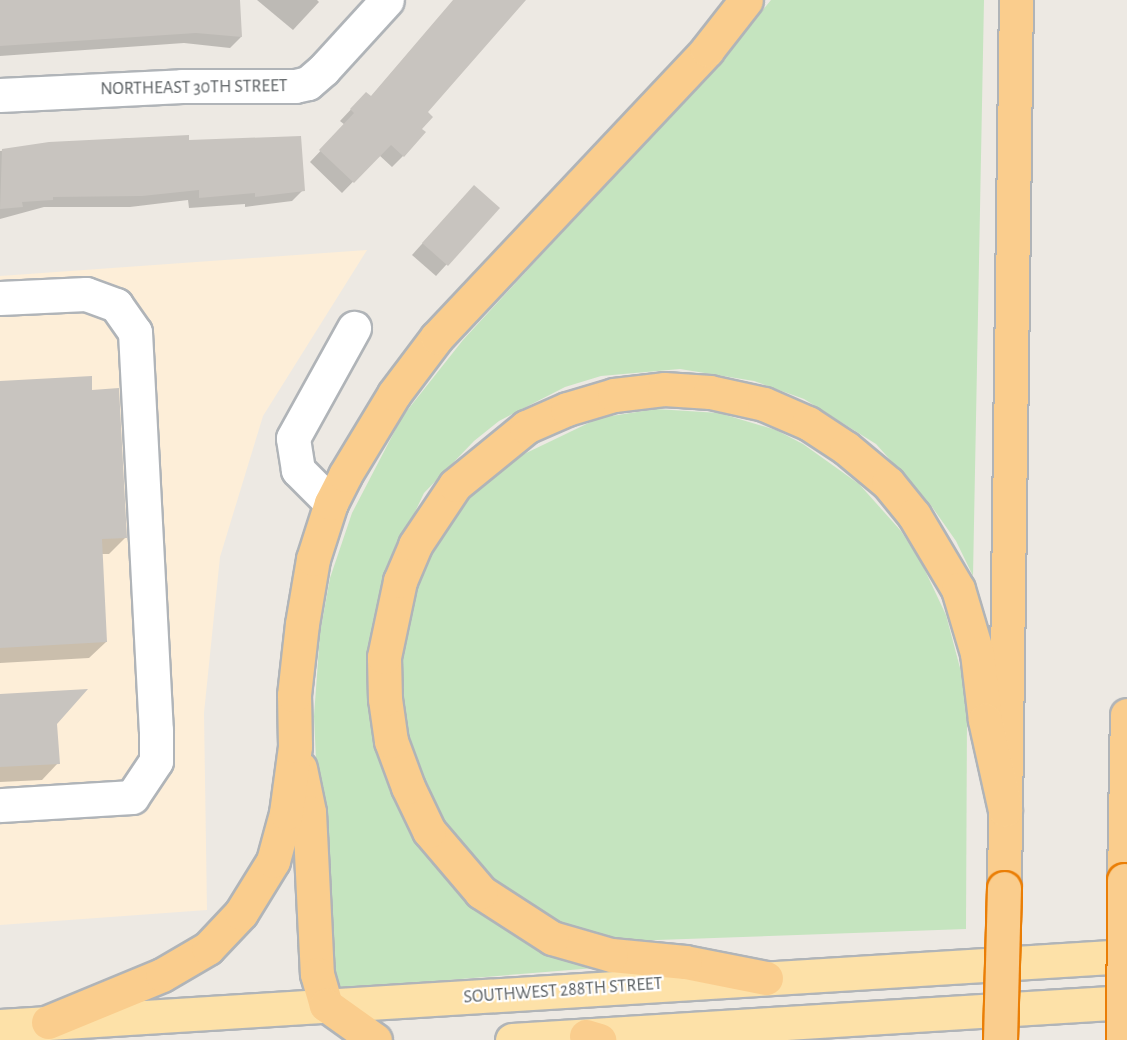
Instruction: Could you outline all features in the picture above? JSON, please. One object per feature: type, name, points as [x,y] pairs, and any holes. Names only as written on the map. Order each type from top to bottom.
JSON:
[{"type":"highway","points":[[48,1022],[162,975],[207,948],[242,913],[273,861],[286,813],[295,746],[294,695],[302,624],[313,559],[331,503],[394,394],[437,336],[707,50],[746,0]]},
{"type":"highway","points":[[1000,1040],[1016,0]]},
{"type":"highway","points":[[766,978],[685,962],[611,956],[552,938],[474,884],[429,831],[408,787],[392,741],[385,699],[384,657],[400,581],[415,545],[455,485],[526,427],[567,409],[614,394],[664,389],[710,392],[764,404],[808,423],[846,448],[888,483],[914,515],[958,589],[977,653],[985,720],[1005,810]]},
{"type":"highway","points":[[1123,1040],[1127,715]]},
{"type":"highway","points":[[295,746],[309,812],[315,961],[326,1005],[375,1040]]},
{"type":"main road","name":"SOUTHWEST 288TH STREET","points":[[0,1026],[1127,956]]},
{"type":"main road","points":[[512,1040],[592,1038],[1127,1002]]},
{"type":"street","name":"NORTHEAST 30TH STREET","points":[[0,95],[182,86],[295,86],[308,83],[324,69],[387,0]]},
{"type":"street","points":[[0,298],[86,294],[116,305],[135,332],[156,730],[156,760],[132,797],[0,805]]},
{"type":"street","points":[[331,503],[298,470],[293,438],[354,328]]},
{"type":"shaded area","points":[[367,250],[263,416],[220,557],[204,713],[207,910],[0,925],[0,276]]},
{"type":"green space","points":[[771,0],[984,0],[973,576],[956,541],[930,504],[876,444],[804,399],[754,381],[680,369],[601,376],[565,387],[499,421],[474,441],[424,493],[387,571],[376,608],[371,651],[396,791],[567,954],[595,968],[338,989],[325,953],[314,716],[320,633],[330,578],[352,513],[402,417],[463,340],[726,55]]},
{"type":"green space","points":[[656,409],[719,413],[776,430],[803,444],[859,484],[901,531],[921,562],[946,615],[964,683],[967,714],[966,929],[600,942],[574,935],[507,897],[441,827],[404,741],[398,687],[402,626],[424,558],[461,502],[501,465],[599,418]]},
{"type":"building","points":[[0,0],[240,0],[242,37],[196,33],[0,46]]},
{"type":"building","points":[[453,0],[526,0],[428,112],[433,117],[422,129],[426,132],[404,157],[391,145],[354,183],[319,150],[354,113],[350,109],[366,92],[371,96]]},
{"type":"building","points":[[189,135],[189,140],[301,136],[305,191],[255,197],[255,193],[199,198],[199,190],[142,196],[53,197],[53,200],[22,202],[23,207],[0,209],[2,149],[49,142]]},
{"type":"building","points":[[474,185],[500,208],[448,266],[422,243]]},
{"type":"building","points":[[92,376],[92,390],[119,388],[127,538],[102,539],[107,642],[0,648],[0,381]]},
{"type":"building","points":[[88,689],[57,724],[60,764],[0,767],[0,694]]}]
